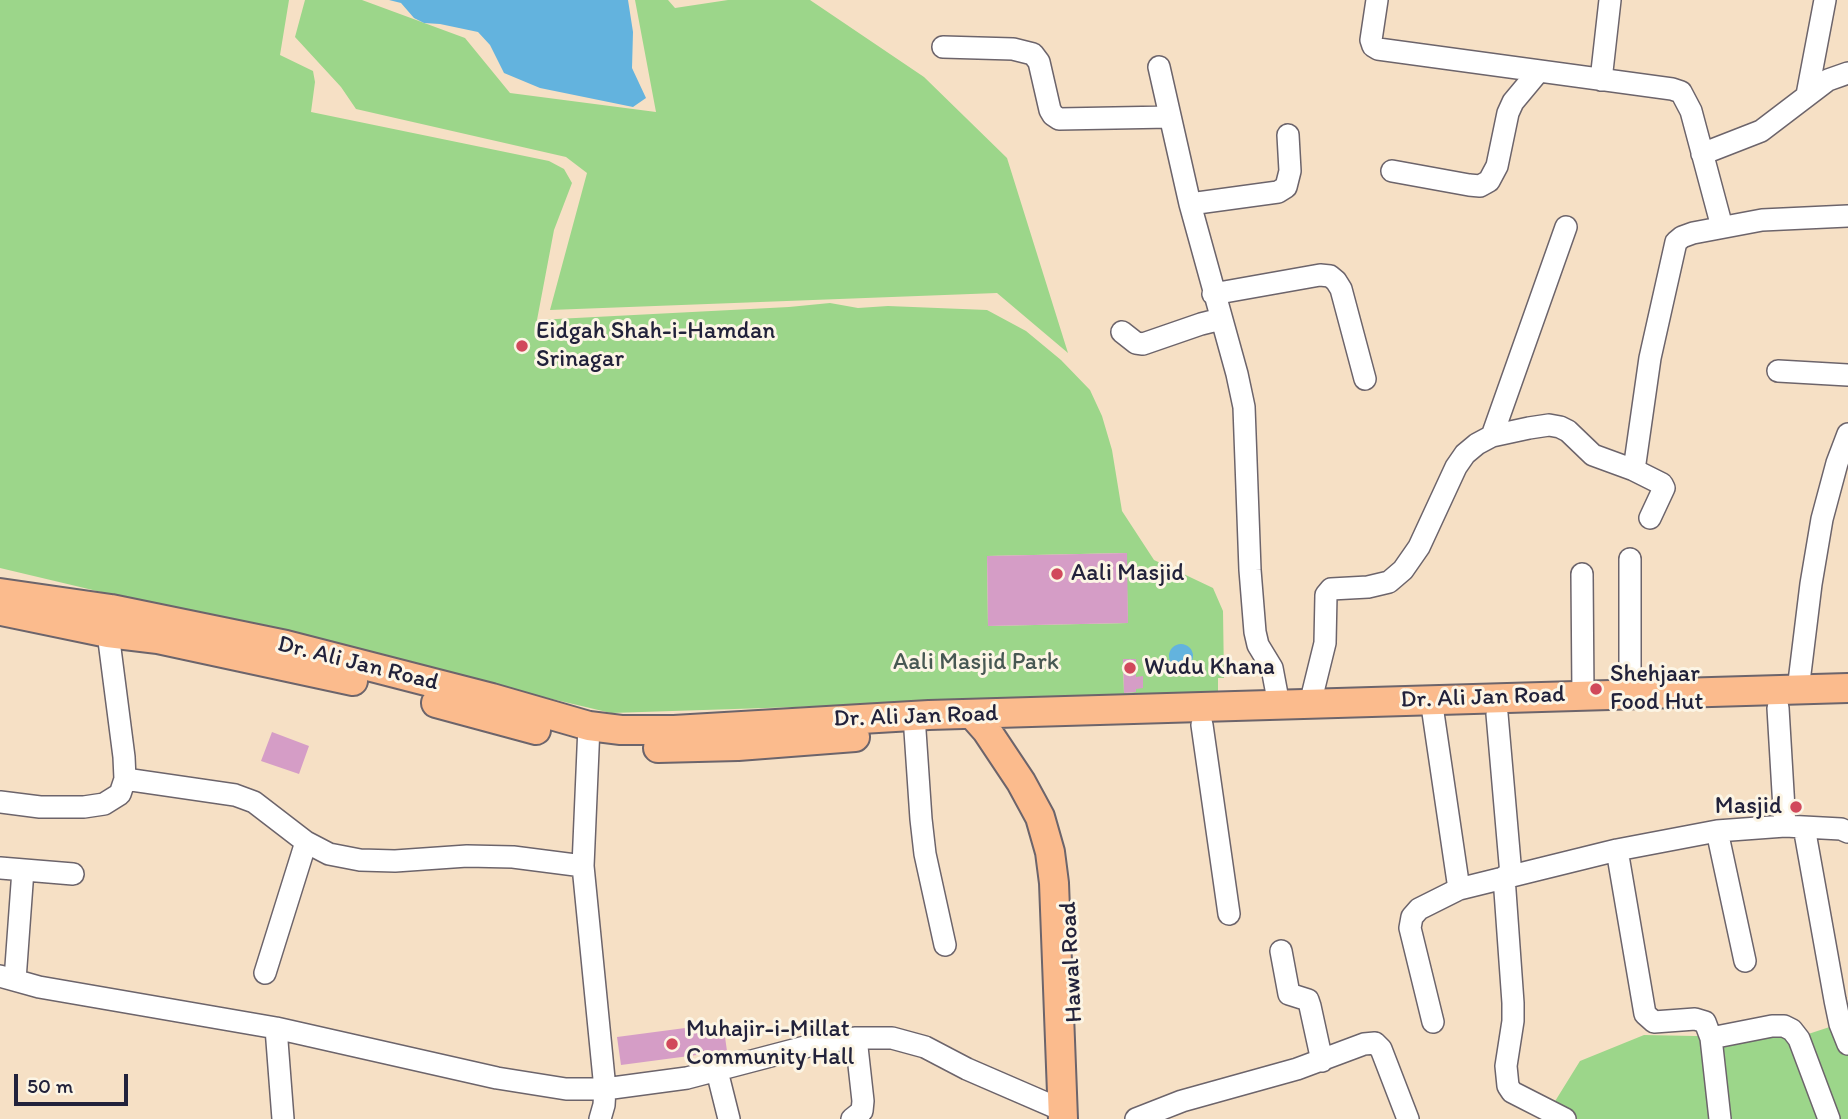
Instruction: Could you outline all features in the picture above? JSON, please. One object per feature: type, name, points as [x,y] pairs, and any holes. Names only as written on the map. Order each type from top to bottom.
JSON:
[{"type":"main road","name":"Dr. Ali Jan Road","points":[[0,593],[110,621],[158,639],[588,735],[627,748],[716,747],[915,725],[1107,719],[1279,705],[1432,708],[1497,714],[1788,699],[1848,688]]},
{"type":"main road","name":"Dr. Ali Jan Road","points":[[0,611],[110,621]]},
{"type":"main road","name":"Dr. Ali Jan Road","points":[[1107,719],[1202,725],[1583,695],[1630,694],[1788,699],[1848,707]]},
{"type":"main road","name":"Hawal Road","points":[[980,723],[1008,760],[1040,817],[1050,852],[1069,1116]]},
{"type":"street","points":[[1377,0],[1371,40],[1378,50],[1681,92],[1691,111],[1722,227]]},
{"type":"street","points":[[1601,80],[1610,0]]},
{"type":"street","points":[[1807,95],[1825,0]]},
{"type":"street","points":[[943,47],[1013,49],[1033,54],[1039,62],[1050,110],[1059,118],[1170,117]]},
{"type":"street","points":[[1159,67],[1190,204],[1244,407],[1255,632],[1258,646],[1274,674],[1279,705]]},
{"type":"street","points":[[1392,171],[1469,186],[1480,186],[1489,181],[1497,166],[1508,113],[1513,102],[1538,72]]},
{"type":"street","points":[[1702,155],[1761,131],[1828,80],[1848,73]]},
{"type":"street","points":[[1190,204],[1278,192],[1286,187],[1290,171],[1288,135]]},
{"type":"street","points":[[1634,470],[1650,358],[1676,242],[1693,233],[1762,220],[1848,216]]},
{"type":"street","points":[[1492,436],[1566,227]]},
{"type":"street","points":[[1213,294],[1320,275],[1330,276],[1341,289],[1365,379]]},
{"type":"street","points":[[1122,332],[1136,343],[1143,344],[1221,319]]},
{"type":"street","points":[[1778,371],[1848,375]]},
{"type":"street","points":[[1310,704],[1325,643],[1326,595],[1331,589],[1368,587],[1389,582],[1403,570],[1419,547],[1465,453],[1492,436],[1529,428],[1560,427],[1568,431],[1592,455],[1634,470],[1662,484],[1664,488],[1650,518]]},
{"type":"street","points":[[1848,434],[1822,519],[1788,699],[1794,827],[1848,1044]]},
{"type":"street","points":[[1630,559],[1630,694]]},
{"type":"street","points":[[1582,574],[1583,695]]},
{"type":"street","points":[[0,802],[40,807],[84,807],[104,804],[120,794],[125,779],[110,621]]},
{"type":"street","points":[[1432,708],[1459,889]]},
{"type":"street","points":[[1497,714],[1513,1003],[1506,1066],[1508,1086],[1512,1092],[1565,1119]]},
{"type":"street","points":[[915,725],[921,819],[945,945]]},
{"type":"street","points":[[1202,725],[1229,914]]},
{"type":"street","points":[[588,735],[583,866],[605,1089],[600,1119]]},
{"type":"street","points":[[125,779],[235,795],[254,802],[306,842],[329,854],[360,860],[513,857],[583,866]]},
{"type":"street","points":[[1433,1022],[1410,928],[1412,917],[1419,909],[1459,889],[1617,850],[1717,831],[1794,827],[1848,832]]},
{"type":"street","points":[[1717,831],[1745,961]]},
{"type":"street","points":[[265,973],[306,842]]},
{"type":"street","points":[[1617,850],[1645,1014],[1648,1019],[1662,1023],[1701,1020],[1707,1028],[1711,1038],[1720,1119]]},
{"type":"street","points":[[0,868],[73,874]]},
{"type":"street","points":[[23,870],[8,978],[39,987],[276,1028],[497,1078],[566,1089],[605,1089],[717,1071],[824,1042],[856,1038],[892,1038],[925,1047],[1069,1116]]},
{"type":"street","points":[[1281,951],[1289,994],[1308,1000],[1322,1061]]},
{"type":"street","points":[[1711,1038],[1772,1026],[1784,1026],[1792,1030],[1799,1039],[1829,1119]]},
{"type":"street","points":[[276,1028],[283,1119]]},
{"type":"street","points":[[852,1119],[862,1111],[863,1101],[856,1038]]},
{"type":"street","points":[[1136,1119],[1182,1101],[1322,1061],[1364,1044],[1375,1043],[1381,1049],[1408,1119]]},
{"type":"street","points":[[717,1071],[729,1119]]},
{"type":"green space","name":"Eidgah Shah-i-Hamdan Srinagar","points":[[0,0],[289,0],[280,55],[313,71],[315,82],[311,112],[549,161],[564,169],[572,183],[554,230],[537,320],[830,303],[858,308],[888,306],[987,310],[1026,331],[1061,360],[1090,390],[1102,416],[1112,450],[1122,511],[1154,560],[1213,588],[1223,611],[1224,678],[1218,678],[1218,691],[1135,696],[611,713],[0,568]],"holes":[[[1126,553],[1128,623],[988,626],[987,556]],[[1123,659],[1136,659],[1135,692],[1124,693]]]},
{"type":"green space","points":[[305,0],[362,0],[465,38],[510,93],[656,112],[635,0],[668,0],[675,8],[728,0],[810,0],[924,77],[1007,158],[1068,353],[997,293],[550,310],[587,173],[566,157],[356,109],[341,87],[295,37]]},
{"type":"green space","points":[[1848,1021],[1848,1119],[1544,1119],[1580,1061],[1644,1035],[1796,1038]]},
{"type":"water","points":[[389,0],[628,0],[633,32],[632,68],[646,98],[633,107],[540,88],[504,73],[490,45],[478,32],[424,23],[414,18],[401,3]]},
{"type":"water","points":[[1181,644],[1190,647],[1193,656],[1190,665],[1181,668],[1172,665],[1169,656],[1172,647]]},
{"type":"building","name":"Aali Masjid","points":[[1127,553],[1128,623],[988,626],[987,556]]},
{"type":"building","name":"Wudu Khana","points":[[1123,659],[1136,659],[1136,677],[1143,676],[1143,688],[1136,689],[1136,692],[1124,693]]},
{"type":"building","points":[[272,732],[309,746],[299,774],[261,761]]},
{"type":"building","name":"Muhajir-i-Millat Community Hall","points":[[723,1023],[727,1051],[621,1065],[617,1037]]},
{"type":"place","name":"Eidgah Shah-i-Hamdan Srinagar","points":[[522,346]]},
{"type":"place","name":"Aali Masjid","points":[[1057,574]]},
{"type":"place","name":"Wudu Khana","points":[[1130,668]]},
{"type":"place","name":"Shehjaar Food Hut","points":[[1596,689]]},
{"type":"place","name":"Masjid","points":[[1796,807]]},
{"type":"place","name":"Muhajir-i-Millat Community Hall","points":[[672,1044]]},
{"type":"park label","name":"Aali Masjid Park","points":[[976,663]]}]
